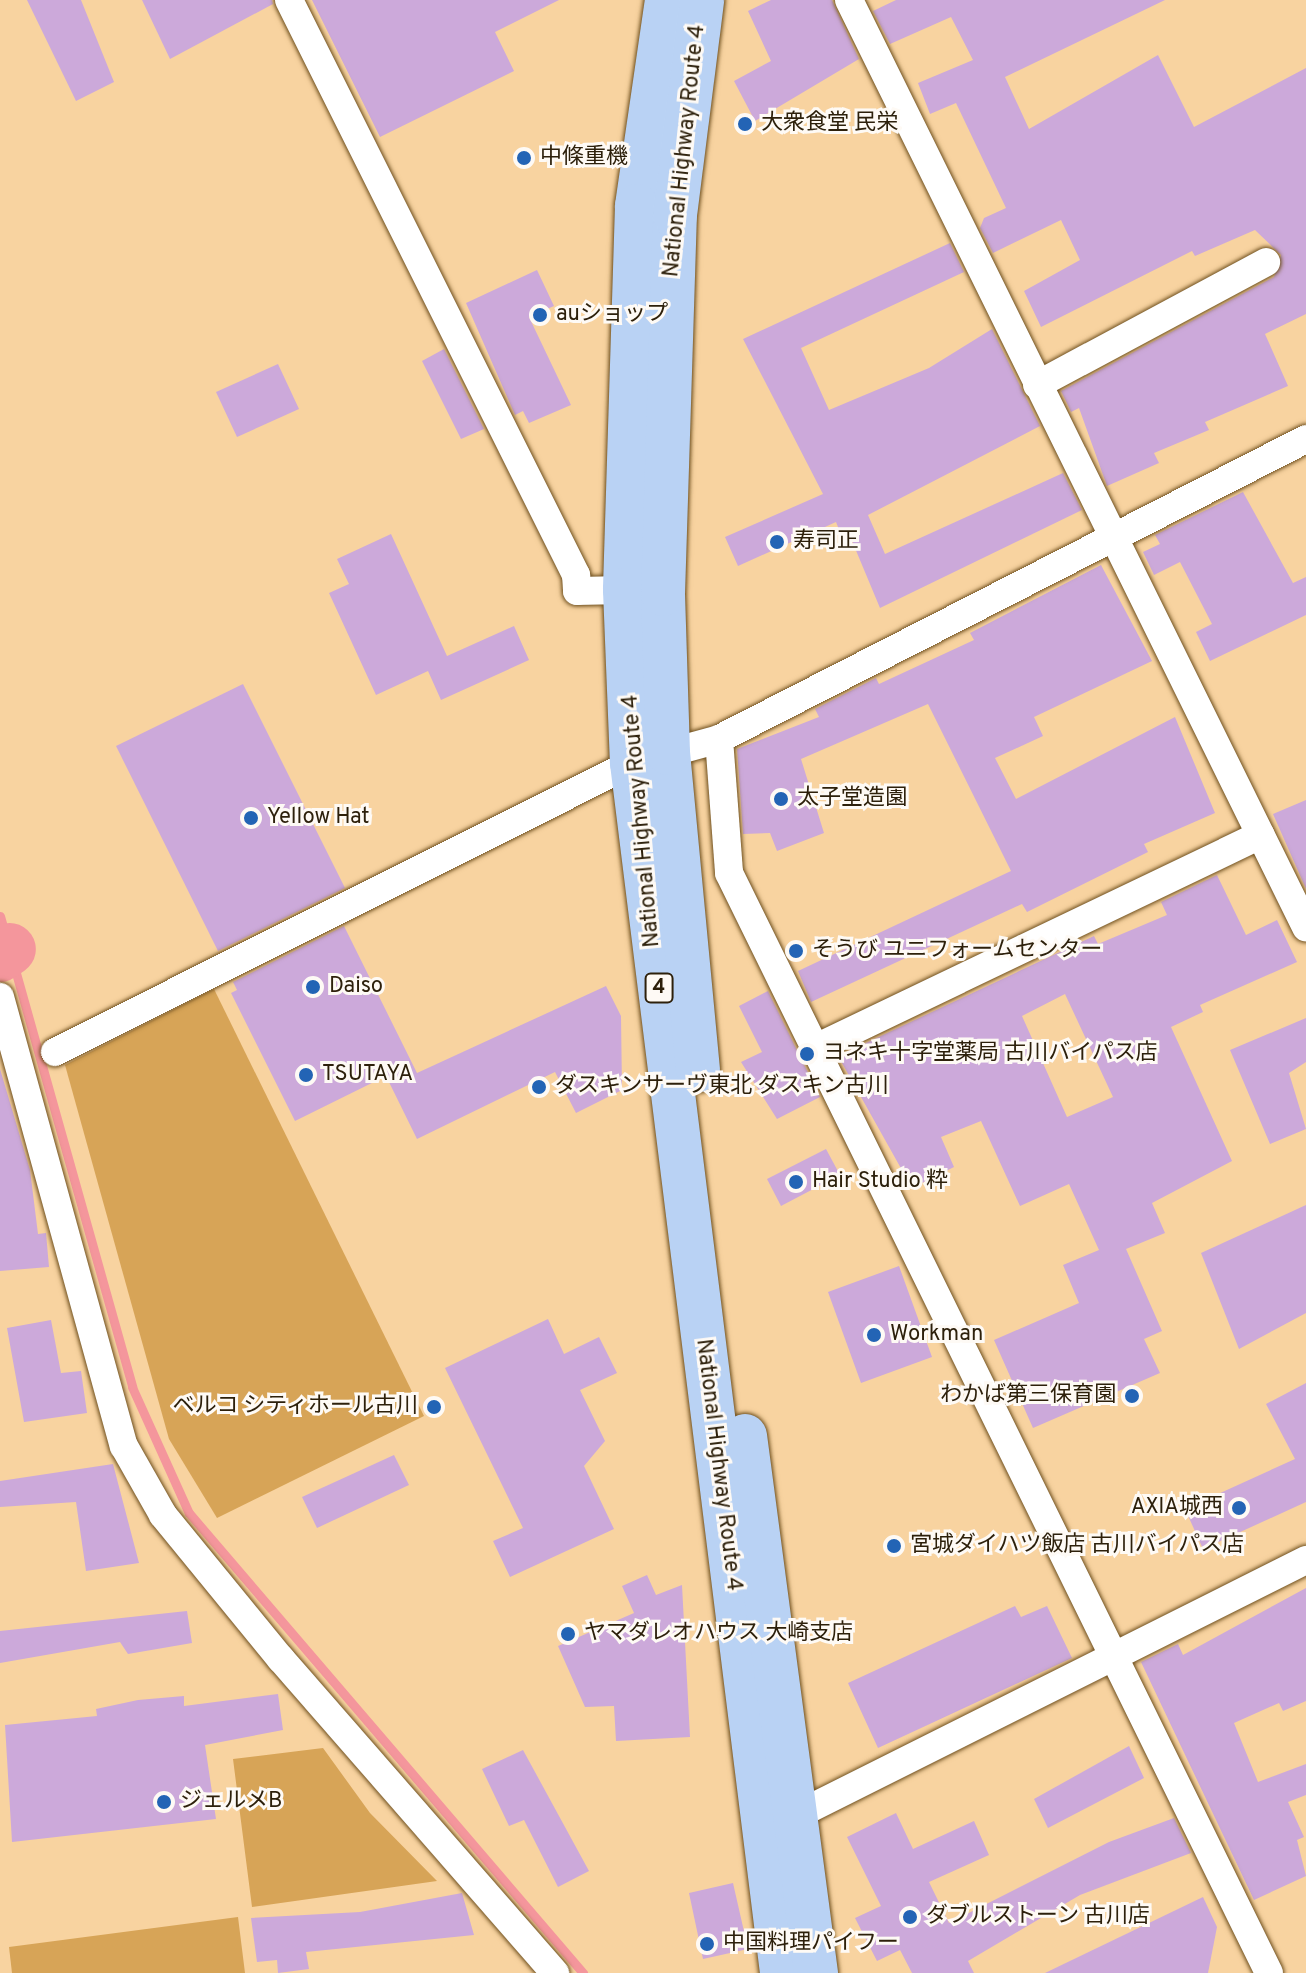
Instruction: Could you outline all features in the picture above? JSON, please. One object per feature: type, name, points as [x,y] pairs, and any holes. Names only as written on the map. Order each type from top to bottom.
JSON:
[{"type":"highway","name":"National Highway Route 4","points":[[667,0],[637,206],[625,590],[701,1103],[816,1973]]},
{"type":"highway","name":"National Highway Route 4","points":[[702,0],[675,215],[650,758],[782,1973]]},
{"type":"street","points":[[289,0],[576,575],[577,591],[625,590]]},
{"type":"street","points":[[849,0],[1037,385],[1114,532],[1261,835],[1303,913]]},
{"type":"street","points":[[1037,385],[1266,262]]},
{"type":"street","points":[[55,1052],[650,758],[719,739],[1114,532],[1306,439]]},
{"type":"street","points":[[719,739],[729,873],[1115,1653],[1269,1973]]},
{"type":"street","points":[[816,1048],[1261,835]]},
{"type":"street","points":[[2,1006],[124,1446],[163,1515],[271,1647],[555,1973]]},
{"type":"street","points":[[795,1816],[1115,1653],[1306,1560]]},
{"type":"shaded area","points":[[214,989],[424,1416],[217,1518],[169,1439],[65,1065]]},
{"type":"shaded area","points":[[323,1748],[370,1813],[437,1881],[252,1907],[233,1759]]},
{"type":"shaded area","points":[[238,1917],[245,1973],[12,1973],[9,1947]]},
{"type":"building","points":[[27,0],[81,0],[114,82],[76,101]]},
{"type":"building","points":[[142,0],[272,0],[273,4],[170,59]]},
{"type":"building","points":[[312,0],[559,0],[495,32],[514,71],[380,137]]},
{"type":"building","points":[[771,0],[832,0],[859,59],[755,121],[734,81],[771,61],[748,11]]},
{"type":"building","points":[[896,0],[1165,0],[1005,77],[1029,129],[1158,55],[1194,127],[1306,68],[1306,314],[1265,334],[1288,386],[1205,422],[1209,430],[1154,453],[1159,463],[1107,486],[1079,408],[1071,412],[1061,391],[1274,277],[1281,255],[1255,230],[1195,256],[1192,251],[1041,327],[1024,291],[1080,260],[1061,220],[993,253],[980,228],[984,218],[1006,208],[956,103],[930,114],[918,83],[973,60],[951,17],[890,44],[873,11]]},
{"type":"building","points":[[950,243],[964,272],[801,348],[829,410],[929,368],[992,329],[1040,426],[868,515],[885,554],[1063,473],[1082,510],[880,608],[847,529],[840,532],[836,522],[738,566],[725,537],[823,494],[743,339]]},
{"type":"building","points":[[537,270],[554,306],[529,317],[571,405],[529,423],[523,411],[515,415],[466,303]]},
{"type":"building","points":[[444,349],[484,429],[461,439],[422,361]]},
{"type":"building","points":[[278,364],[299,409],[237,437],[216,392]]},
{"type":"building","points":[[1243,492],[1293,583],[1306,577],[1306,615],[1210,661],[1196,632],[1212,624],[1180,562],[1154,575],[1143,552],[1160,544],[1155,535]]},
{"type":"building","points":[[391,534],[447,656],[514,626],[529,660],[441,700],[428,671],[376,695],[329,593],[349,584],[337,559]]},
{"type":"building","points":[[1101,565],[1152,661],[1034,717],[1043,736],[995,758],[1016,799],[1175,717],[1215,813],[1144,844],[1148,852],[1027,912],[1022,904],[811,1002],[798,971],[1011,871],[928,704],[801,759],[824,833],[777,851],[770,833],[743,834],[737,749],[819,717],[815,709],[876,678],[879,684],[974,640],[970,633]]},
{"type":"building","points":[[243,684],[345,888],[218,951],[116,746]]},
{"type":"building","points":[[1306,800],[1306,889],[1273,814]]},
{"type":"building","points":[[1217,875],[1246,935],[1277,920],[1297,962],[1200,1005],[1203,1012],[1171,1027],[1232,1161],[1152,1203],[1165,1233],[1126,1249],[1162,1331],[1144,1339],[1160,1373],[1033,1428],[994,1340],[1079,1303],[1063,1265],[1099,1250],[1069,1184],[1020,1206],[981,1121],[941,1137],[954,1167],[912,1188],[838,1056],[1094,936],[1098,944],[1167,915],[1161,902]],"holes":[[[1065,994],[1113,1097],[1067,1117],[1022,1016]]]},
{"type":"building","points":[[344,926],[417,1073],[606,986],[621,1016],[622,1090],[576,1113],[555,1072],[417,1139],[386,1076],[295,1121],[231,993],[237,990],[233,982]]},
{"type":"building","points":[[768,991],[820,1097],[777,1119],[741,1062],[762,1052],[739,1006]]},
{"type":"building","points":[[1306,1018],[1306,1062],[1289,1073],[1306,1129],[1270,1144],[1230,1050]]},
{"type":"building","points":[[0,1069],[30,1170],[38,1234],[46,1233],[49,1267],[0,1271]]},
{"type":"building","points":[[826,1149],[840,1175],[781,1206],[767,1179]]},
{"type":"building","points":[[1306,1205],[1306,1313],[1239,1349],[1201,1253]]},
{"type":"building","points":[[899,1266],[932,1357],[861,1383],[828,1292]]},
{"type":"building","points":[[548,1319],[564,1354],[599,1337],[617,1373],[580,1390],[605,1441],[584,1466],[614,1529],[510,1577],[493,1541],[523,1528],[445,1368]]},
{"type":"building","points":[[51,1320],[61,1373],[81,1371],[87,1413],[24,1422],[7,1328]]},
{"type":"building","name":"AXIA城西","points":[[1306,1383],[1306,1502],[1203,1549],[1185,1509],[1295,1459],[1266,1404]]},
{"type":"building","points":[[394,1455],[409,1485],[317,1528],[302,1497]]},
{"type":"building","points":[[113,1464],[139,1563],[86,1571],[76,1502],[0,1507],[0,1481]]},
{"type":"building","points":[[647,1575],[656,1595],[682,1585],[690,1737],[616,1741],[614,1706],[585,1707],[558,1646],[634,1613],[622,1586]]},
{"type":"building","points":[[1306,1588],[1306,1701],[1283,1711],[1279,1703],[1234,1723],[1258,1782],[1306,1764],[1306,1795],[1288,1802],[1304,1837],[1297,1840],[1306,1876],[1254,1900],[1141,1662],[1178,1644],[1183,1655]]},
{"type":"building","points":[[1015,1606],[1021,1617],[1047,1606],[1072,1658],[878,1748],[848,1683]]},
{"type":"building","points":[[187,1611],[192,1643],[128,1654],[120,1642],[0,1663],[0,1631]]},
{"type":"building","points":[[278,1694],[283,1730],[205,1745],[216,1819],[12,1842],[5,1725],[97,1716],[96,1709],[138,1700],[184,1696],[184,1706]]},
{"type":"building","points":[[1129,1746],[1144,1778],[1048,1828],[1034,1799]]},
{"type":"building","points":[[523,1750],[589,1871],[558,1887],[524,1820],[509,1826],[482,1769]]},
{"type":"building","points":[[896,1813],[913,1849],[974,1821],[989,1855],[929,1882],[949,1923],[1109,1842],[1174,1818],[1191,1853],[1080,1895],[968,1961],[974,1973],[912,1973],[900,1950],[877,1961],[855,1918],[881,1906],[847,1837]]},
{"type":"building","points":[[733,1883],[748,1949],[703,1959],[689,1893]]},
{"type":"building","points":[[462,1893],[474,1935],[306,1952],[309,1969],[278,1973],[277,1960],[257,1962],[251,1918],[360,1912]]},
{"type":"building","points":[[1203,1897],[1217,1927],[1208,1973],[1045,1973]]},
{"type":"waterway","points":[[0,916],[132,1387],[189,1513],[583,1973]]},
{"type":"waterway","points":[[0,956],[10,949]]},
{"type":"place","name":"大衆食堂 民栄","points":[[745,124]]},
{"type":"place","name":"中條重機","points":[[524,158]]},
{"type":"place","name":"auショップ","points":[[540,315]]},
{"type":"place","name":"寿司正","points":[[777,542]]},
{"type":"place","name":"太子堂造園","points":[[781,799]]},
{"type":"place","name":"Yellow Hat","points":[[251,818]]},
{"type":"place","name":"そうび ユニフォームセンター","points":[[796,951]]},
{"type":"place","name":"Daiso","points":[[313,987]]},
{"type":"place","name":"ヨネキ十字堂薬局 古川バイパス店","points":[[807,1054]]},
{"type":"place","name":"TSUTAYA","points":[[306,1075]]},
{"type":"place","name":"ダスキンサーヴ東北 ダスキン古川","points":[[539,1087]]},
{"type":"place","name":"Hair Studio 粋","points":[[796,1182]]},
{"type":"place","name":"Workman","points":[[874,1335]]},
{"type":"place","name":"わかば第三保育園","points":[[1132,1396]]},
{"type":"place","name":"ベルコ シティホール古川","points":[[434,1407]]},
{"type":"place","name":"AXIA城西","points":[[1239,1508]]},
{"type":"place","name":"宮城ダイハツ飯店 古川バイパス店","points":[[894,1546]]},
{"type":"place","name":"ヤマダレオハウス 大崎支店","points":[[568,1634]]},
{"type":"place","name":"ジェルメB","points":[[164,1802]]},
{"type":"place","name":"ダブルストーン 古川店","points":[[910,1917]]},
{"type":"place","name":"中国料理パイフー","points":[[707,1944]]}]
